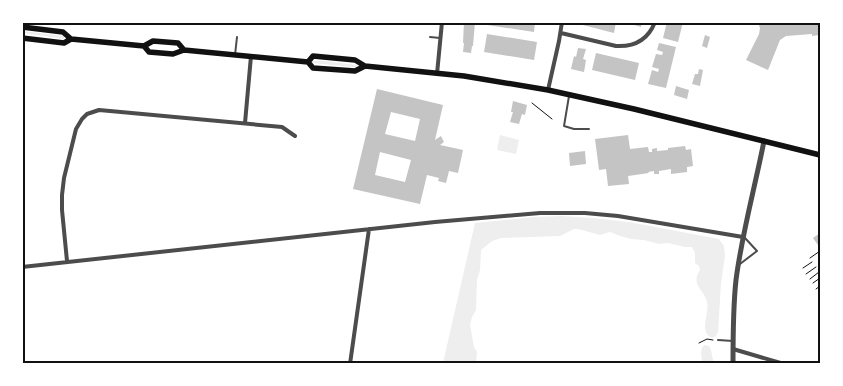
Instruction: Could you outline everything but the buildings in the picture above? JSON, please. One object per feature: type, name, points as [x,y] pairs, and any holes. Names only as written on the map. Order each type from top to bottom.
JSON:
[{"type":"main road","points":[[22,27],[63,32],[71,38],[144,46],[152,41],[178,43],[184,50]]},
{"type":"main road","points":[[22,38],[64,43],[71,38]]},
{"type":"main road","points":[[144,46],[149,52],[173,54],[184,50],[235,54],[308,62],[313,68],[354,71],[365,66]]},
{"type":"main road","points":[[308,62],[313,56],[355,60],[365,66],[495,81],[548,90],[626,107],[820,155]]},
{"type":"street","points":[[437,74],[442,22]]},
{"type":"street","points":[[548,90],[562,22]]},
{"type":"street","points":[[561,33],[616,46],[632,45],[650,33],[655,22]]},
{"type":"street","points":[[245,123],[251,56]]},
{"type":"street","points":[[67,262],[62,210],[63,186],[76,129],[87,114],[99,110],[110,110],[245,123],[282,127],[295,136]]},
{"type":"street","points":[[733,364],[734,297],[738,265],[764,141]]},
{"type":"street","points":[[22,266],[489,217],[563,212],[618,216],[743,237]]},
{"type":"street","points":[[350,364],[369,229]]},
{"type":"street","points":[[733,349],[784,364]]},
{"type":"lane","points":[[235,54],[237,37]]},
{"type":"lane","points":[[430,37],[440,38]]},
{"type":"lane","points":[[570,94],[564,126],[574,129],[589,129]]},
{"type":"lane","points":[[738,265],[757,250],[743,237]]},
{"type":"lane","points":[[718,340],[733,342]]},
{"type":"path","points":[[532,103],[552,118]]},
{"type":"path","points":[[810,258],[820,251]]},
{"type":"path","points":[[803,268],[812,262]]},
{"type":"path","points":[[806,274],[816,267]]},
{"type":"path","points":[[810,279],[819,272]]},
{"type":"path","points":[[813,284],[820,278]]},
{"type":"path","points":[[816,289],[820,286]]},
{"type":"path","points":[[699,343],[708,340],[718,340]]},
{"type":"shaded area","points":[[23,31],[64,36],[64,39],[23,33]]},
{"type":"shaded area","points":[[312,61],[357,65],[357,67],[312,63]]},
{"type":"shaded area","points":[[500,135],[519,140],[516,154],[497,150]]},
{"type":"shaded area","points":[[562,216],[629,222],[719,239],[724,246],[725,256],[721,283],[718,332],[716,336],[712,338],[706,331],[708,306],[697,284],[697,275],[700,270],[699,266],[695,263],[695,253],[692,247],[631,239],[610,232],[600,235],[574,229],[560,236],[501,238],[492,241],[481,250],[476,310],[470,325],[474,347],[477,352],[476,363],[443,363],[475,223]]},
{"type":"shaded area","points":[[705,345],[710,348],[714,363],[702,363],[702,347]]}]
